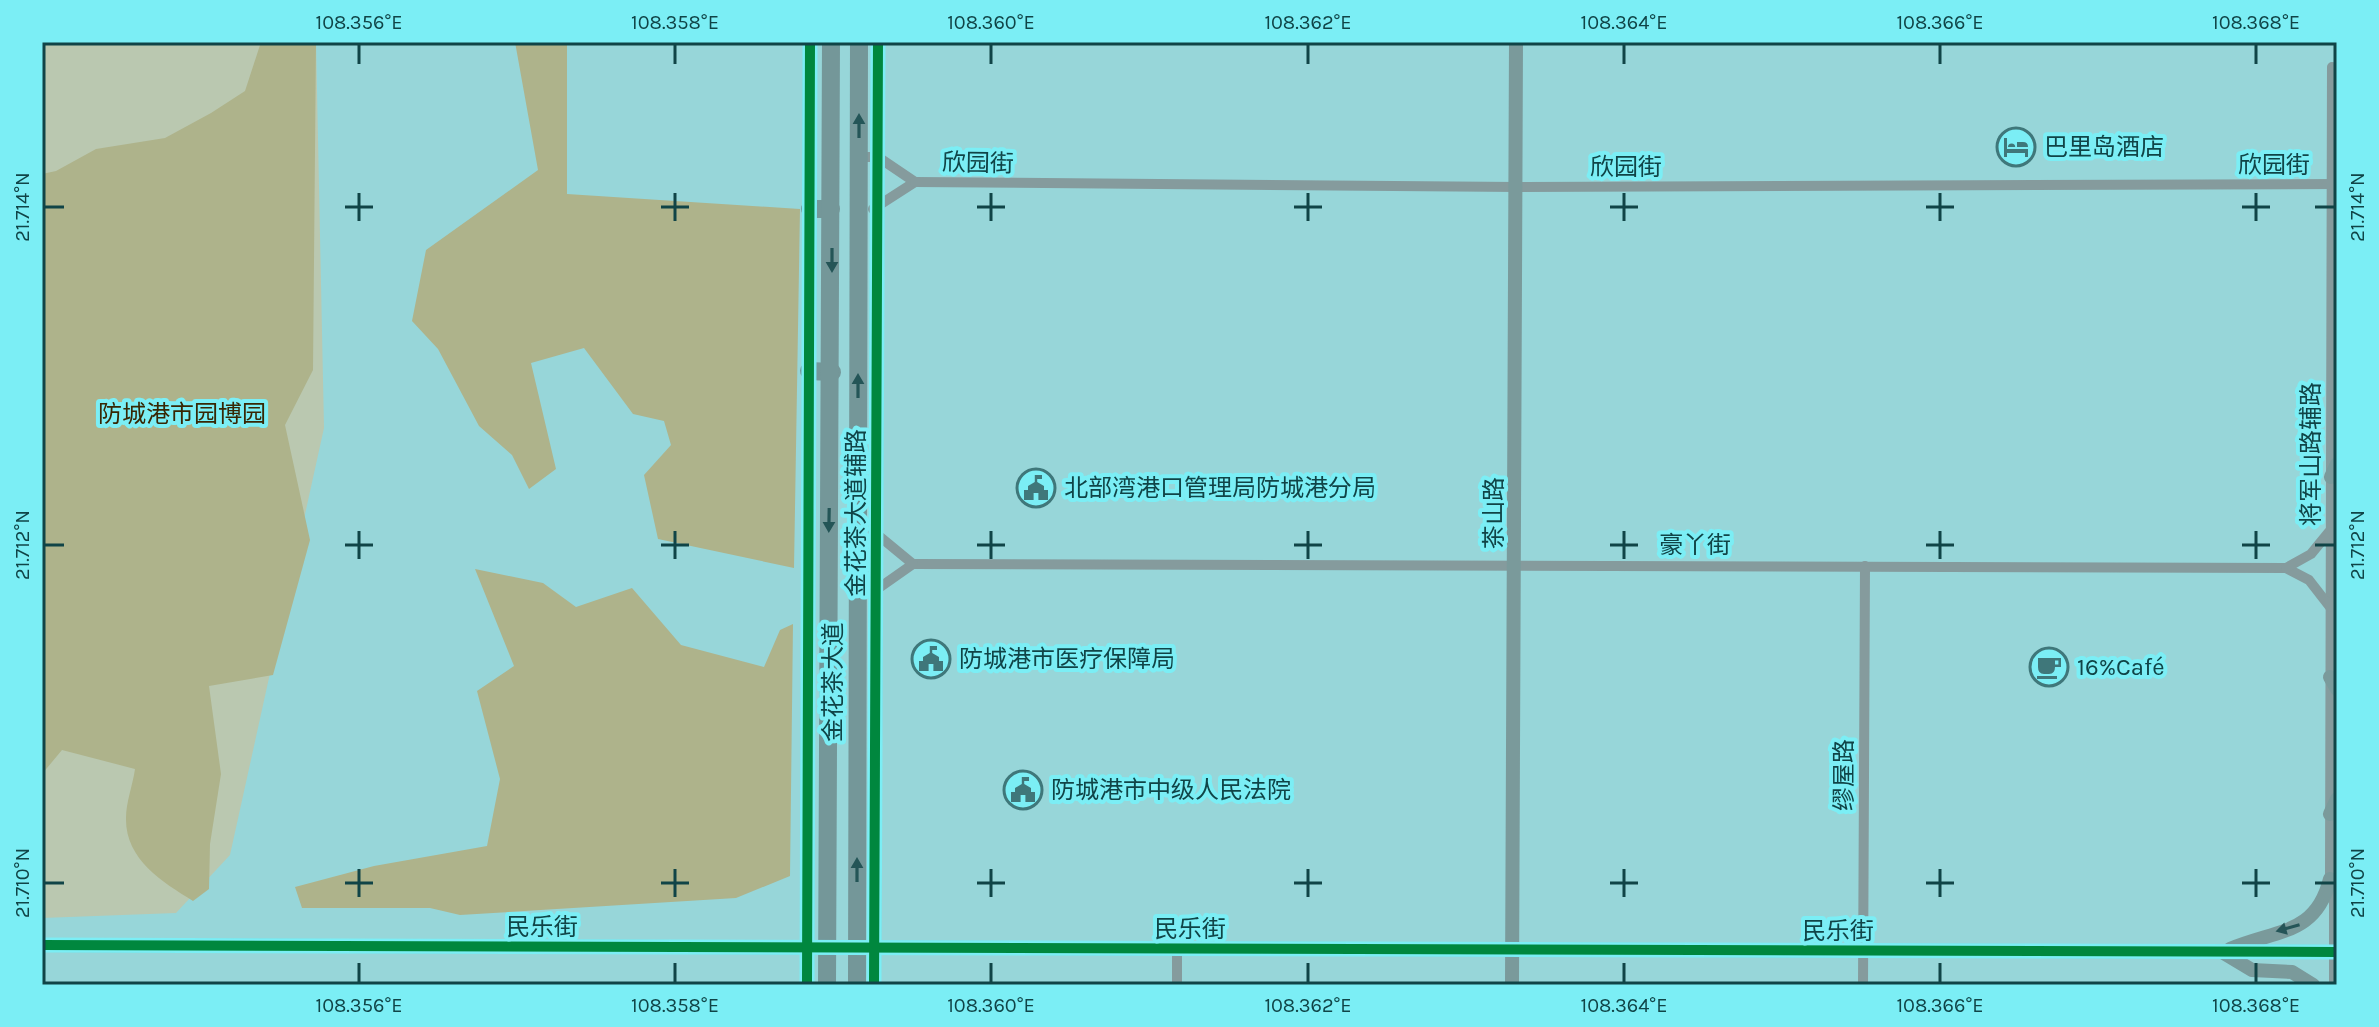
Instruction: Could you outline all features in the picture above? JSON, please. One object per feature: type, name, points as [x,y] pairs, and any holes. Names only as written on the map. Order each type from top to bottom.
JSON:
[{"type":"highway","name":"金花茶大道","points":[[827,985],[831,42]]},
{"type":"highway","name":"金花茶大道","points":[[857,985],[866,948],[857,532],[868,209],[868,157],[859,42]]},
{"type":"highway","points":[[810,209],[831,209]]},
{"type":"highway","points":[[809,371],[832,372]]},
{"type":"street","name":"金花茶大道辅路","points":[[807,985],[810,42]]},
{"type":"street","points":[[878,42],[868,157],[915,182]]},
{"type":"street","name":"茶山路","points":[[1512,985],[1516,42]]},
{"type":"street","name":"将军山路辅路","points":[[2332,67],[2334,470],[2330,607],[2334,683],[2330,879],[2336,952],[2334,985]]},
{"type":"street","points":[[868,209],[915,182]]},
{"type":"street","name":"欣园街","points":[[915,182],[1517,187],[2334,184]]},
{"type":"street","name":"金花茶大道辅路","points":[[868,209],[876,590],[866,948],[874,985]]},
{"type":"street","points":[[2286,568],[2311,554],[2331,529]]},
{"type":"street","points":[[857,532],[876,531],[896,554],[913,564],[876,590],[857,590]]},
{"type":"street","name":"豪丫街","points":[[913,564],[1516,563],[2286,568]]},
{"type":"street","name":"缪屋路","points":[[1863,985],[1865,566]]},
{"type":"street","points":[[2286,568],[2309,580],[2330,607]]},
{"type":"street","points":[[809,588],[830,589]]},
{"type":"street","points":[[2330,814],[2337,799]]},
{"type":"street","points":[[2222,952],[2301,925],[2316,914],[2330,879]]},
{"type":"street","name":"民乐街","points":[[42,945],[2336,952]]},
{"type":"street","points":[[1177,949],[1177,985]]},
{"type":"street","points":[[2222,952],[2252,970],[2292,972],[2313,985]]},
{"type":"green space","name":"防城港市园博园","points":[[42,42],[316,42],[324,428],[230,855],[176,913],[42,918]]},
{"type":"green space","name":"防城港市园博园","points":[[261,42],[316,42],[313,370],[285,425],[310,540],[273,675],[209,686],[221,774],[210,844],[209,889],[193,901],[148,868],[132,846],[126,818],[135,769],[62,750],[42,774],[42,174],[56,171],[96,149],[165,138],[211,113],[245,91]]},
{"type":"green space","points":[[515,42],[567,42],[567,194],[800,209],[794,568],[658,539],[644,475],[671,445],[664,421],[633,414],[584,348],[531,363],[556,469],[529,489],[512,455],[479,426],[438,349],[412,321],[426,250],[538,170]]},
{"type":"green space","points":[[475,569],[543,583],[576,607],[632,588],[681,645],[764,667],[780,630],[793,624],[790,876],[736,898],[460,915],[430,908],[302,908],[295,887],[374,866],[487,846],[500,779],[477,691],[514,666]]},
{"type":"cycle path","points":[[807,985],[810,42]]},
{"type":"cycle path","points":[[874,985],[878,42]]},
{"type":"cycle path","points":[[42,945],[2337,952]]},
{"type":"place","name":"巴里岛酒店","points":[[2016,147]]},
{"type":"place","name":"北部湾港口管理局防城港分局","points":[[1036,488]]},
{"type":"place","name":"防城港市医疗保障局","points":[[931,659]]},
{"type":"place","name":"16%Café","points":[[2049,667]]},
{"type":"place","name":"防城港市中级人民法院","points":[[1023,790]]}]
